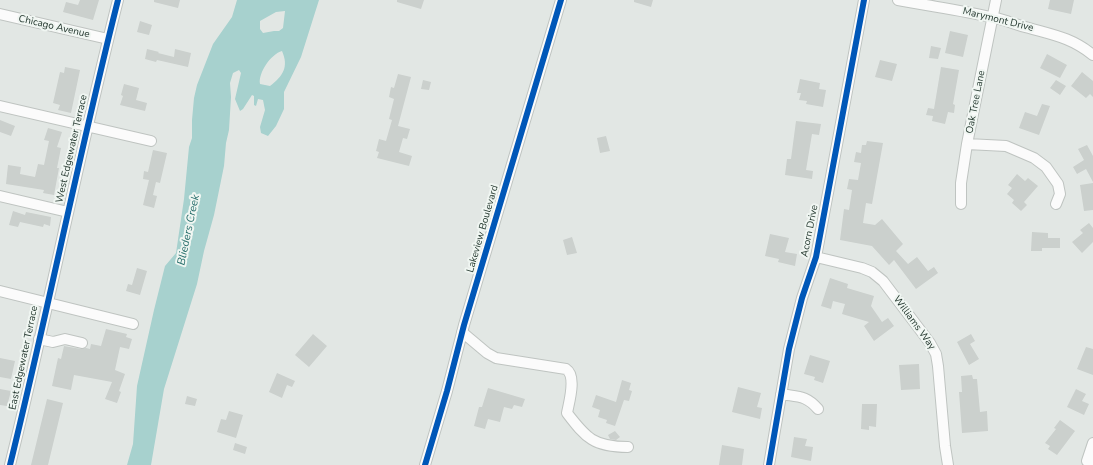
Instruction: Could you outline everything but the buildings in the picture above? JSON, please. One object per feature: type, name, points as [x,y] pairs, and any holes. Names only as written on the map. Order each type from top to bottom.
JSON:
[{"type":"street","name":"West Edgewater Terrace","points":[[47,302],[87,126],[118,0]]},
{"type":"street","name":"Acorn Drive","points":[[769,465],[789,349],[802,298],[816,257],[864,0]]},
{"type":"street","name":"Marymont Drive","points":[[898,0],[993,17],[1050,33],[1068,39],[1085,48],[1093,55]]},
{"type":"street","name":"Oak Tree Lane","points":[[961,204],[961,183],[967,144],[996,0]]},
{"type":"street","name":"Lakeview Boulevard","points":[[425,465],[558,1]]},
{"type":"street","name":"Chicago Avenue","points":[[0,14],[108,40]]},
{"type":"street","points":[[0,106],[151,141]]},
{"type":"street","points":[[967,144],[1006,146],[1034,158],[1046,167],[1058,184],[1060,194],[1056,204]]},
{"type":"street","points":[[0,196],[68,212]]},
{"type":"street","name":"Williams Way","points":[[816,257],[862,268],[872,272],[883,280],[930,342],[936,354],[938,366],[948,465]]},
{"type":"street","points":[[0,291],[134,324]]},
{"type":"street","name":"East Edgewater Terrace","points":[[10,465],[33,373],[47,302]]},
{"type":"street","points":[[462,332],[487,353],[496,358],[566,369],[572,375],[572,386],[567,413],[578,427],[584,434],[595,442],[614,447],[628,447]]},
{"type":"street","points":[[39,339],[53,342],[65,339],[82,343]]},
{"type":"street","points":[[781,394],[806,398],[818,409]]},
{"type":"street","points":[[1090,462],[1093,443]]},
{"type":"water","name":"Blieders Creek","points":[[237,0],[319,0],[301,57],[284,92],[284,109],[276,126],[268,136],[261,133],[260,127],[265,110],[263,100],[258,99],[256,106],[254,105],[254,96],[252,95],[240,111],[235,99],[241,73],[239,70],[233,73],[230,83],[231,97],[229,130],[224,166],[214,215],[197,284],[164,389],[151,465],[127,465],[133,444],[137,386],[154,310],[165,266],[176,253],[184,199],[189,147],[192,138],[194,98],[197,85],[213,44],[232,17]],"holes":[[[285,11],[283,28],[279,31],[263,33],[260,29],[260,21],[276,12]],[[282,51],[285,62],[284,71],[270,86],[260,84],[261,75],[266,64]]]},
{"type":"cycle path","points":[[10,465],[118,0]]},
{"type":"cycle path","points":[[425,465],[447,391],[464,325],[561,0]]},
{"type":"cycle path","points":[[769,465],[789,349],[802,298],[816,257],[864,0]]}]
